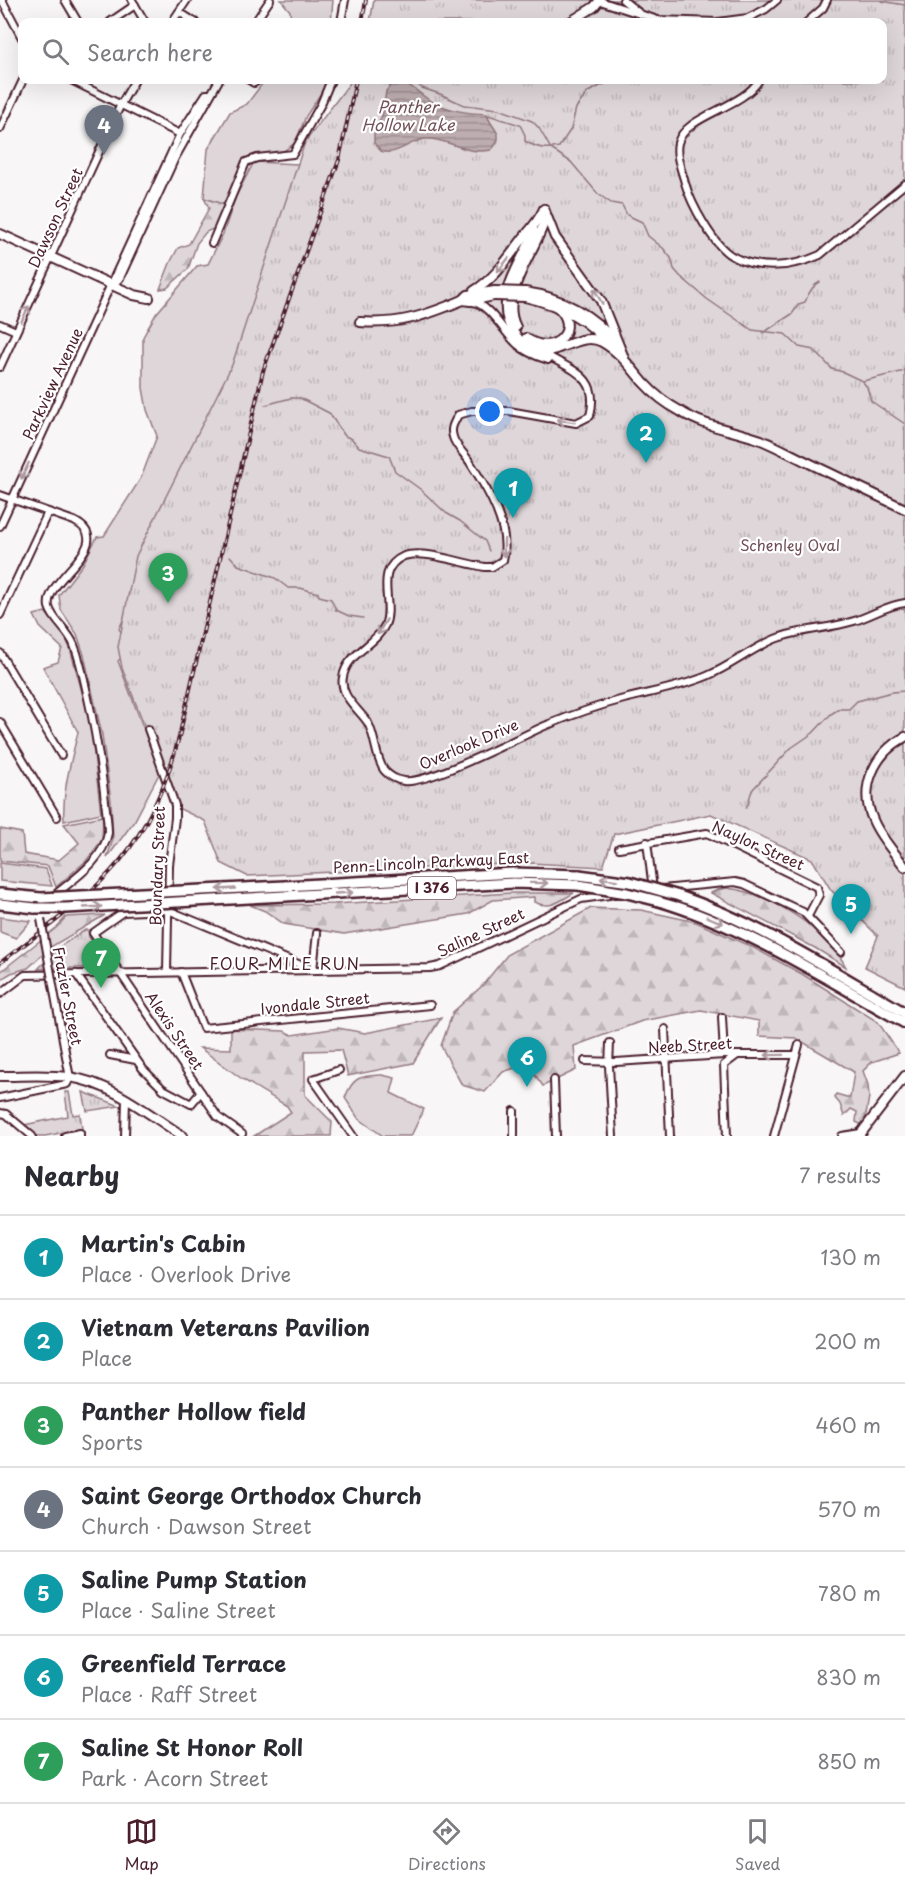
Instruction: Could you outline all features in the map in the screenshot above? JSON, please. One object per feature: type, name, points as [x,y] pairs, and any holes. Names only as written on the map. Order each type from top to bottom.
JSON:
[{"type":"highway","name":"Penn-Lincoln Parkway East","points":[[0,904],[35,908],[66,908],[513,873],[578,880],[630,882],[679,896],[741,921],[905,1013]]},
{"type":"highway","name":"Penn-Lincoln Parkway East","points":[[578,880],[660,901],[737,930],[905,1023]]},
{"type":"highway","name":"Penn-Lincoln Parkway East","points":[[0,894],[40,898],[285,891]]},
{"type":"highway","points":[[827,968],[905,1006]]},
{"type":"main road","points":[[576,18],[600,1]]},
{"type":"main road","points":[[546,217],[555,237],[602,301],[618,351],[593,340],[578,341],[549,351],[540,351],[527,345],[513,332],[507,319],[505,305],[511,283],[533,236],[546,217]]},
{"type":"main road","points":[[537,231],[510,303],[515,326],[529,340],[540,345],[550,345],[560,340],[567,328],[565,316],[556,306]]},
{"type":"main road","points":[[467,299],[499,272],[527,233],[537,231],[555,237]]},
{"type":"main road","points":[[0,234],[134,295],[149,298]]},
{"type":"main road","points":[[360,322],[383,323],[409,320],[467,299],[495,293],[525,294],[557,300],[580,311],[601,327],[646,384],[681,412],[701,422],[762,441],[905,509]]},
{"type":"main road","points":[[525,294],[556,306],[585,322],[618,351]]},
{"type":"main road","points":[[905,737],[885,750],[876,762],[868,782],[867,797],[869,811],[876,826],[905,867]]},
{"type":"main road","points":[[0,1076],[70,1077],[103,1088],[126,1099],[183,1136]]},
{"type":"main road","points":[[860,1135],[905,1076]]},
{"type":"street","points":[[2,0],[18,30]]},
{"type":"street","points":[[65,0],[76,18]]},
{"type":"street","points":[[175,18],[187,0]]},
{"type":"street","points":[[258,18],[270,0]]},
{"type":"street","points":[[342,18],[345,0]]},
{"type":"street","points":[[623,0],[643,16]]},
{"type":"street","points":[[742,18],[757,14],[777,0]]},
{"type":"street","points":[[811,18],[822,8],[826,0]]},
{"type":"street","points":[[600,1],[651,18]]},
{"type":"street","points":[[115,18],[134,2],[143,18]]},
{"type":"street","points":[[179,12],[189,18]]},
{"type":"street","points":[[0,129],[21,84]]},
{"type":"street","points":[[79,84],[180,134]]},
{"type":"street","name":"Dawson Street","points":[[0,367],[121,104],[133,84]]},
{"type":"street","name":"Parkview Avenue","points":[[112,285],[120,278],[175,158],[216,84]]},
{"type":"street","points":[[212,243],[246,162],[257,158],[293,154],[321,104],[329,84]]},
{"type":"street","points":[[755,84],[746,94],[684,130],[678,143],[678,157],[687,190],[705,225],[730,255],[759,265],[807,261],[820,255],[905,184]]},
{"type":"street","name":"Parkview Avenue","points":[[0,526],[180,134],[206,94],[210,94]]},
{"type":"street","points":[[0,108],[8,111]]},
{"type":"street","name":"Overlook Drive","points":[[467,299],[478,302],[486,309],[522,349],[578,372],[589,386],[594,401],[590,416],[576,423],[509,411],[472,411],[458,415],[451,428],[453,440],[472,465],[493,504],[503,529],[506,549],[503,560],[492,567],[422,555],[408,555],[398,560],[392,567],[386,579],[388,617],[385,625],[380,633],[352,659],[342,679],[343,690],[369,725],[383,769],[392,777],[412,781],[452,767],[588,710],[707,676],[775,639],[854,621],[905,603]]},
{"type":"street","points":[[0,324],[16,332]]},
{"type":"street","name":"Overlook Drive","points":[[540,351],[555,361]]},
{"type":"street","points":[[0,495],[48,512],[0,615]]},
{"type":"street","name":"Frazier Street","points":[[48,512],[79,523],[87,535],[86,549],[55,586],[49,600],[52,614],[70,634],[79,658],[98,741],[108,833],[105,846],[95,859],[42,905],[40,912],[70,1077]]},
{"type":"street","points":[[0,653],[61,755]]},
{"type":"street","points":[[0,722],[57,817]]},
{"type":"street","name":"Boundary Street","points":[[148,729],[175,805],[176,818],[169,865],[167,972]]},
{"type":"street","name":"Naylor Street","points":[[619,848],[707,833],[817,887],[819,895],[808,916]]},
{"type":"street","points":[[647,842],[653,890]]},
{"type":"street","name":"Saline Street","points":[[0,994],[25,975],[440,966],[581,899],[740,882],[798,908],[841,952]]},
{"type":"street","points":[[168,910],[313,970],[317,933]]},
{"type":"street","name":"Alexis Street","points":[[168,910],[123,912],[93,933],[218,1117],[242,1134]]},
{"type":"street","name":"Ivondale Street","points":[[181,972],[203,1028],[430,1005]]},
{"type":"street","points":[[76,974],[136,1060],[163,1089],[191,1104],[201,1092]]},
{"type":"street","points":[[722,1017],[724,1055]]},
{"type":"street","points":[[665,1029],[670,1136]]},
{"type":"street","points":[[610,1043],[613,1136]]},
{"type":"street","points":[[774,1136],[799,1045]]},
{"type":"street","name":"Neeb Street","points":[[585,1061],[796,1054]]},
{"type":"street","points":[[110,1055],[136,1060]]},
{"type":"street","points":[[727,1136],[724,1065],[737,1056]]},
{"type":"street","points":[[339,1070],[313,1079],[353,1136]]},
{"type":"street","points":[[0,1098],[64,1085],[69,1082],[70,1077]]},
{"type":"street","points":[[554,1080],[556,1136]]},
{"type":"street","points":[[125,1136],[126,1099]]},
{"type":"street","points":[[514,1111],[514,1136]]},
{"type":"street","points":[[0,1113],[6,1114],[32,1136]]},
{"type":"street","points":[[65,1136],[80,1135]]},
{"type":"street","points":[[842,1136],[860,1135]]},
{"type":"green space","points":[[281,0],[333,0],[331,18],[291,18],[290,11]]},
{"type":"green space","name":"Schenley Oval","points":[[374,0],[905,0],[905,987],[865,967],[878,936],[831,890],[812,859],[711,814],[614,834],[603,867],[530,863],[247,876],[221,863],[205,821],[178,808],[171,782],[147,732],[122,668],[118,647],[136,556],[232,365],[305,142],[349,84],[887,84],[887,18],[371,18]]},
{"type":"green space","points":[[262,84],[325,84],[306,116],[295,143],[282,152],[242,160],[225,205],[204,198],[208,149],[230,112],[247,104]]},
{"type":"green space","points":[[254,162],[298,164],[294,200],[238,371],[119,629],[133,649],[118,661],[160,772],[135,820],[107,858],[113,839],[111,801],[102,735],[84,655],[77,634],[61,610],[59,595],[83,564],[97,537],[104,536],[141,478],[157,436],[147,410],[143,388],[143,337],[156,314],[197,266],[208,264],[223,234],[236,196]]},
{"type":"green space","points":[[204,198],[225,205],[215,228],[206,232],[197,243],[188,269],[167,288],[160,289],[178,248],[189,244],[209,208]]},
{"type":"green space","points":[[45,612],[62,631],[70,648],[90,721],[101,813],[64,821],[66,788],[78,732],[43,667],[58,662],[62,648],[40,627],[34,615]]},
{"type":"green space","points":[[103,816],[102,840],[86,861],[56,887],[48,866],[0,861],[0,829],[22,833],[24,854],[59,860],[79,843],[64,824]]},
{"type":"green space","points":[[0,863],[46,869],[52,886],[0,881]]},
{"type":"green space","points":[[727,888],[760,897],[795,915],[825,939],[846,967],[711,893]]},
{"type":"green space","points":[[511,893],[574,893],[550,905],[534,902],[534,897],[493,900],[468,914],[344,934],[284,924],[265,911],[250,905],[334,904]]},
{"type":"green space","points":[[591,908],[641,910],[696,922],[754,948],[802,974],[878,1022],[899,1053],[872,1062],[863,1071],[869,1097],[864,1126],[856,1122],[857,1112],[851,1109],[844,1116],[835,1098],[836,1094],[850,1098],[854,1072],[796,1038],[759,1036],[759,1021],[701,1010],[642,1021],[574,1046],[576,1070],[543,1086],[527,1064],[503,1072],[485,1092],[462,1085],[441,1046],[453,1012],[482,986],[508,954]]},
{"type":"green space","points":[[105,915],[52,946],[28,968],[11,973],[0,980],[0,972],[56,928],[66,917]]},
{"type":"green space","points":[[0,917],[31,921],[16,938],[0,932]]},
{"type":"green space","points":[[88,930],[89,937],[110,967],[38,969],[58,948]]},
{"type":"green space","points":[[441,1018],[413,1063],[348,1076],[341,1050],[305,1051],[305,1095],[332,1122],[331,1136],[254,1136],[291,1112],[287,1106],[242,1079],[200,1048],[231,1049],[231,1029],[284,1031],[292,1035],[338,1028],[365,1033]]},
{"type":"green space","points":[[382,1075],[395,1078],[391,1093],[424,1109],[411,1136],[383,1136],[358,1118],[345,1098],[355,1081],[368,1076]]},
{"type":"green space","points":[[65,1092],[69,1092],[73,1115],[80,1114],[82,1129],[34,1136],[24,1125],[68,1116]]},
{"type":"green space","points":[[83,1092],[120,1106],[87,1111]]},
{"type":"water","name":"Panther Hollow Lake","points":[[391,85],[407,85],[431,101],[451,109],[487,114],[497,131],[496,144],[491,150],[481,151],[426,139],[392,152],[381,151],[374,143],[374,134],[383,113],[386,91]]},
{"type":"waterway","points":[[881,1],[905,5]]},
{"type":"waterway","points":[[417,84],[464,105],[499,109],[532,121],[539,128],[551,149],[571,162],[598,194],[611,203],[622,205],[627,215],[642,222],[648,236],[671,258],[674,269],[707,299],[752,330],[785,334],[799,347],[814,350],[832,369],[862,381],[867,387],[871,401],[905,424]]},
{"type":"waterway","points":[[488,115],[520,125],[525,141],[542,148],[559,147],[571,129],[576,108],[588,92],[604,84]]},
{"type":"waterway","points":[[763,333],[792,314],[799,304],[805,302],[811,290],[820,282]]},
{"type":"waterway","points":[[863,381],[905,371]]},
{"type":"waterway","points":[[265,405],[300,398],[329,413],[345,436],[352,439],[359,447],[389,456],[395,471],[420,489],[446,513],[485,541],[489,551]]},
{"type":"waterway","points":[[230,556],[238,565],[275,578],[288,588],[300,588],[318,593],[319,596],[331,599],[336,610],[349,616],[363,618]]},
{"type":"waterway","points":[[746,808],[753,789],[791,748],[813,733],[831,714],[839,709],[849,709],[857,701],[905,691]]},
{"type":"railway","points":[[363,18],[366,0]]},
{"type":"railway","points":[[0,963],[98,885],[134,842],[161,792],[179,737],[263,371],[339,160],[355,84]]},
{"type":"place","name":"Saint George Orthodox Church","points":[[104,155]]},
{"type":"place","name":"Vietnam Veterans Pavilion","points":[[646,463]]},
{"type":"place","name":"Martin's Cabin","points":[[513,518]]},
{"type":"place","name":"Panther Hollow field","points":[[168,603]]},
{"type":"place","name":"Saline Pump Station","points":[[851,934]]},
{"type":"place","name":"Saline St Honor Roll","points":[[101,988]]},
{"type":"place","name":"Greenfield Terrace","points":[[527,1087]]},
{"type":"district","name":"FOUR MILE RUN","points":[[285,964]]}]
